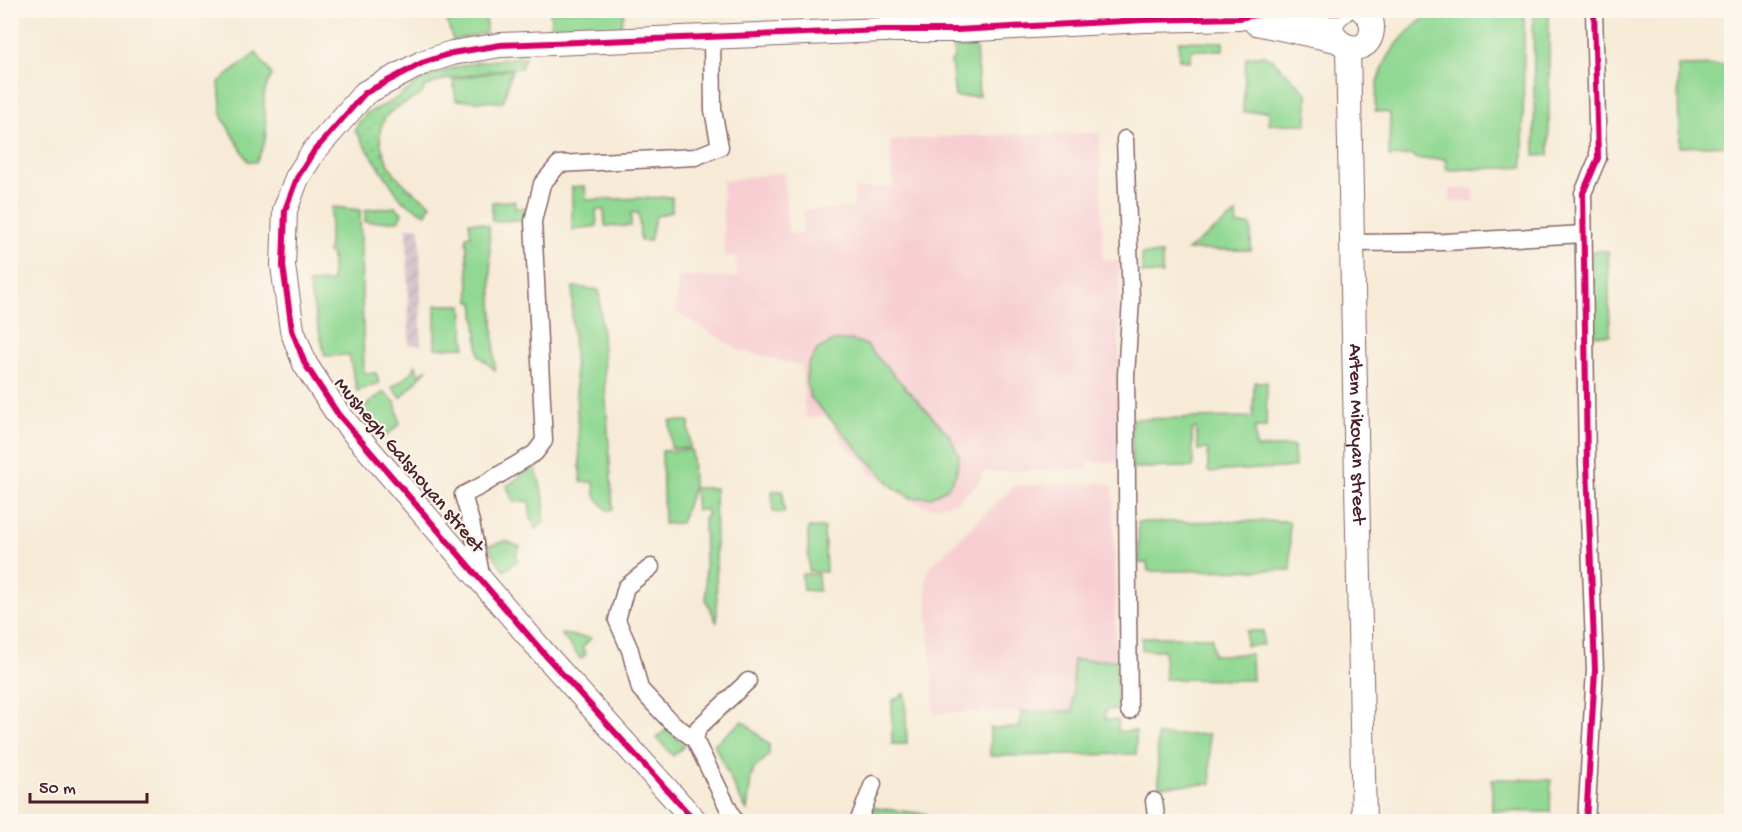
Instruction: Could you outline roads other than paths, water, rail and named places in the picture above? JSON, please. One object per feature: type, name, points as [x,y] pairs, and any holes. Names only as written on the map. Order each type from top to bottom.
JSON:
[{"type":"street","points":[[1586,822],[1594,670],[1587,465],[1583,193],[1598,158],[1594,10]]},
{"type":"street","points":[[1358,12],[1372,27],[1368,40],[1363,45],[1342,44],[1333,24],[1358,12]]},
{"type":"street","name":"Mushegh Galshoyan street","points":[[696,822],[547,657],[338,414],[305,364],[292,330],[283,266],[285,210],[297,178],[314,151],[365,93],[422,63],[460,52],[501,45],[883,30],[957,30],[1144,20],[1239,18],[1265,13],[1358,12]]},
{"type":"street","name":"Mushegh Galshoyan street","points":[[1239,18],[1342,44]]},
{"type":"street","points":[[482,581],[471,522],[463,495],[535,453],[544,441],[533,221],[542,184],[559,164],[695,157],[720,147],[713,110],[712,38]]},
{"type":"street","name":"Artem Mikoyan street","points":[[1342,44],[1351,243],[1364,822]]},
{"type":"street","points":[[1125,139],[1131,300],[1126,375],[1130,711]]},
{"type":"street","points":[[1351,243],[1445,242],[1584,234]]},
{"type":"street","points":[[651,567],[626,587],[617,620],[630,650],[640,689],[670,721],[695,740],[735,822]]},
{"type":"street","points":[[695,740],[698,728],[748,681]]},
{"type":"street","points":[[858,822],[873,784]]},
{"type":"street","points":[[1154,801],[1157,822]]}]
